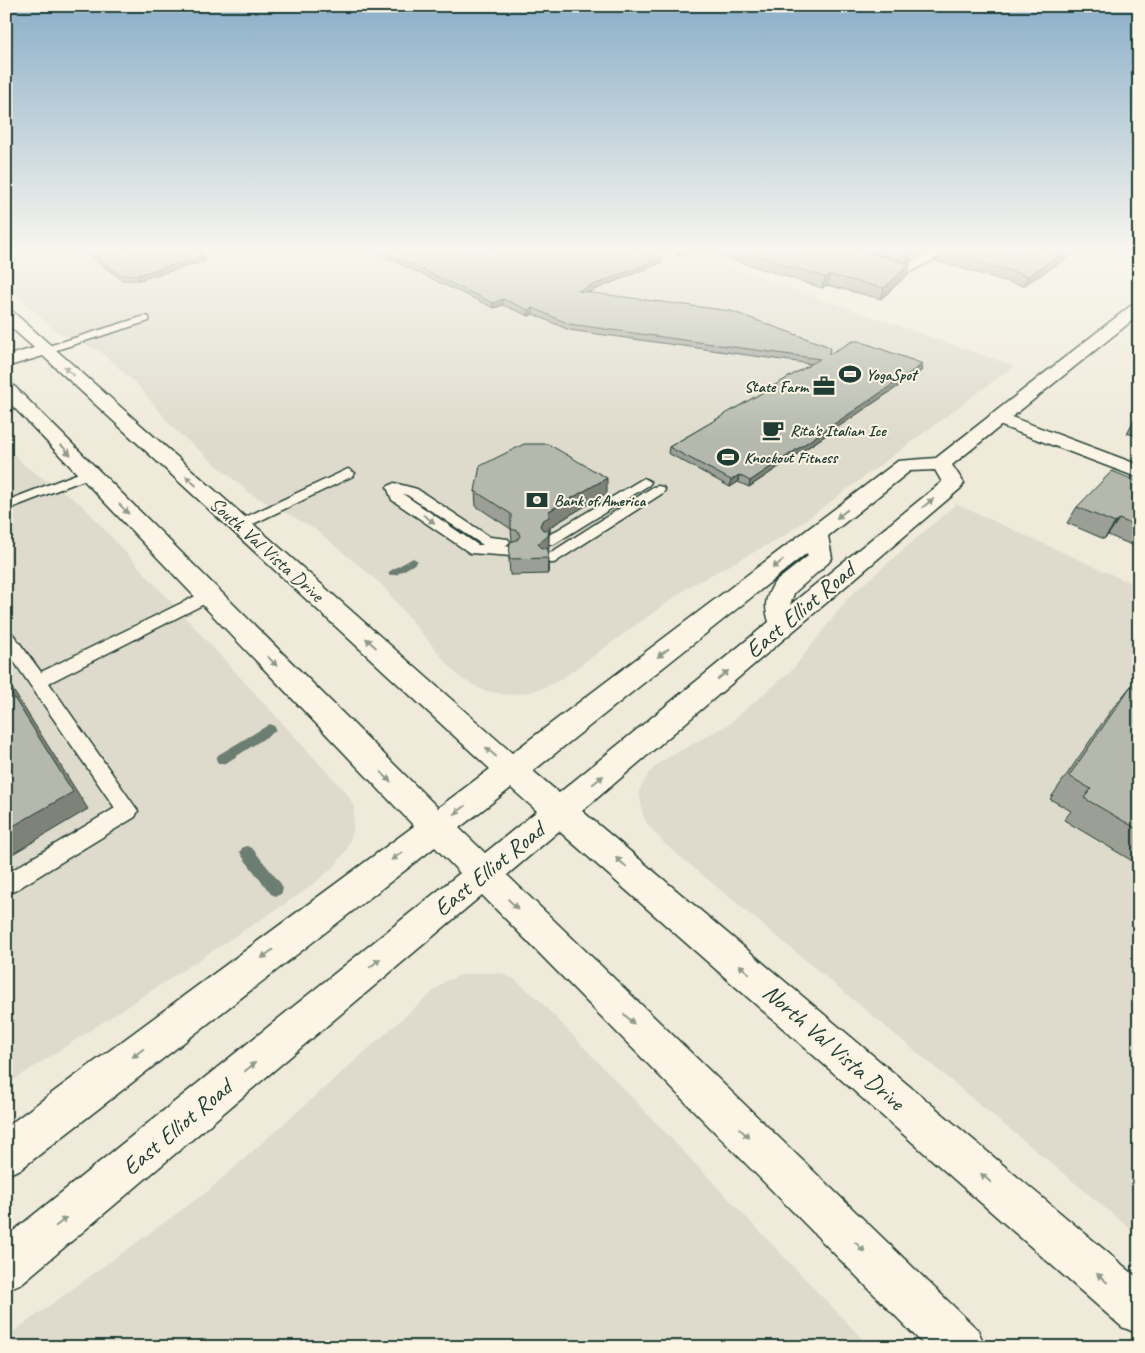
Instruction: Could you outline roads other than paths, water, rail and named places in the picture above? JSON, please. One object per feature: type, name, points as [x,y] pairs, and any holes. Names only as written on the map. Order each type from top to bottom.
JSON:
[{"type":"main road","points":[[6,1154],[445,836],[520,777],[816,534],[905,465],[941,464],[1131,312]]},
{"type":"main road","name":"South Val Vista Drive","points":[[6,314],[520,777]]},
{"type":"main road","points":[[6,362],[46,350]]},
{"type":"main road","points":[[6,388],[445,836],[961,1347]]},
{"type":"main road","points":[[998,418],[1139,472]]},
{"type":"main road","name":"East Elliot Road","points":[[6,1267],[561,810],[953,483],[941,464]]},
{"type":"main road","points":[[783,624],[777,605],[783,589],[820,558],[816,534]]},
{"type":"main road","name":"North Val Vista Drive","points":[[520,777],[561,810],[1139,1310]]},
{"type":"lane","points":[[46,350],[145,319]]},
{"type":"lane","points":[[6,506],[89,473]]},
{"type":"lane","points":[[240,525],[348,473]]},
{"type":"lane","points":[[549,550],[651,486]]},
{"type":"lane","points":[[394,487],[412,492],[487,542],[511,552],[492,563],[397,497],[394,487]]},
{"type":"lane","points":[[38,681],[208,595]]},
{"type":"lane","points":[[6,637],[128,811],[6,886]]},
{"type":"waterway","points":[[393,573],[413,561]]},
{"type":"waterway","points":[[222,759],[270,729]]},
{"type":"waterway","points":[[247,852],[276,889]]},
{"type":"place","name":"YogaSpot","points":[[850,374]]},
{"type":"place","name":"State Farm","points":[[824,386]]},
{"type":"place","name":"Rita's Italian Ice","points":[[773,430]]},
{"type":"place","name":"Knockout Fitness","points":[[728,457]]},
{"type":"place","name":"Bank of America","points":[[537,500]]}]
